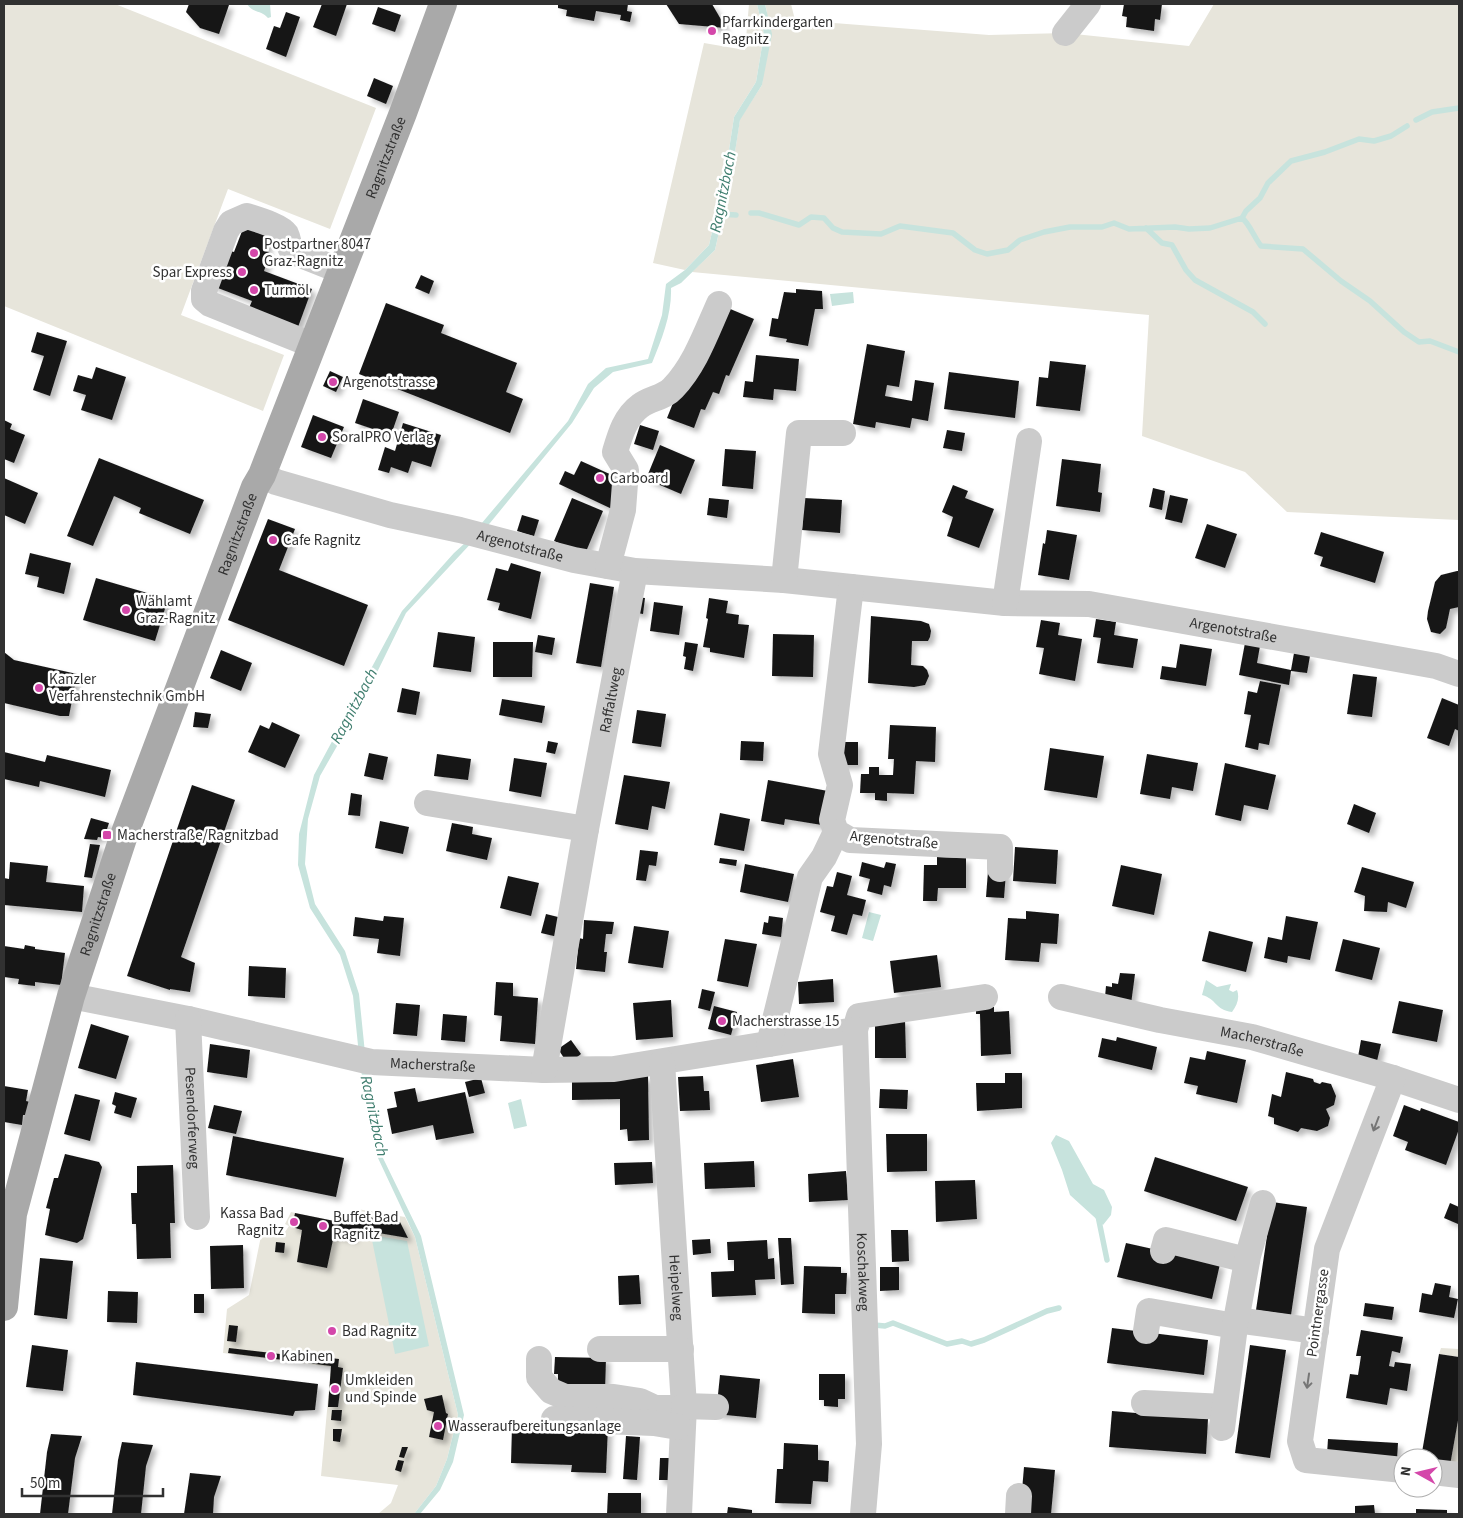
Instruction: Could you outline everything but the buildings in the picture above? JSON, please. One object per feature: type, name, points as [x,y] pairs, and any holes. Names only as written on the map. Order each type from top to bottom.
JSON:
[{"type":"main road","name":"Ragnitzstraße","points":[[4,1307],[8,1211],[71,996],[123,838],[255,487],[262,475],[403,113],[442,4]]},
{"type":"street","points":[[1065,33],[1088,4]]},
{"type":"street","points":[[312,345],[210,304],[204,299],[204,291],[226,231],[231,223],[247,216],[281,229],[286,234],[290,249],[293,252],[341,271]]},
{"type":"street","points":[[608,566],[623,510],[626,470],[615,452],[623,426],[640,405],[667,394],[674,386],[696,356],[719,304]]},
{"type":"street","points":[[784,580],[799,434],[843,433]]},
{"type":"street","points":[[1005,603],[1030,441]]},
{"type":"street","name":"Argenotstraße","points":[[262,475],[276,482],[390,516],[460,530],[574,560],[635,571],[784,580],[1005,603],[1089,604],[1417,662],[1459,674]]},
{"type":"street","name":"Raffaltweg","points":[[544,1070],[586,830],[635,571]]},
{"type":"street","name":"Argenotstraße","points":[[851,587],[831,754],[840,785],[832,820],[836,832],[850,840],[1000,848],[1000,869]]},
{"type":"street","points":[[427,803],[586,830]]},
{"type":"street","points":[[769,1044],[810,876],[824,857],[836,832]]},
{"type":"street","name":"Macherstraße","points":[[71,996],[188,1019],[358,1058],[544,1070],[614,1069],[855,1030]]},
{"type":"street","name":"Macherstraße","points":[[1061,996],[1160,1020],[1252,1037],[1393,1078],[1459,1100]]},
{"type":"street","points":[[855,1030],[860,1016],[986,997]]},
{"type":"street","name":"Pesendorferweg","points":[[188,1019],[197,1217]]},
{"type":"street","name":"Koschakweg","points":[[855,1030],[869,1444],[863,1514]]},
{"type":"street","name":"Heipelweg","points":[[662,1062],[684,1414],[679,1514]]},
{"type":"street","name":"Pointnergasse","points":[[1393,1078],[1327,1249],[1300,1442],[1306,1460],[1393,1469]]},
{"type":"street","points":[[1144,1403],[1223,1418],[1247,1260],[1263,1203]]},
{"type":"street","points":[[1163,1251],[1166,1240],[1203,1254],[1247,1260]]},
{"type":"street","points":[[1146,1331],[1149,1311],[1236,1323],[1316,1331]]},
{"type":"street","points":[[600,1349],[681,1349]]},
{"type":"street","points":[[539,1359],[539,1377],[551,1391],[565,1397],[614,1397],[640,1401],[655,1408],[684,1414]]},
{"type":"street","points":[[554,1420],[654,1423],[716,1407]]},
{"type":"street","points":[[1443,1473],[1459,1475]]},
{"type":"shaded area","points":[[4,4],[115,4],[376,108],[330,229],[228,189],[181,315],[284,355],[263,411],[4,306]]},
{"type":"shaded area","points":[[749,4],[757,4],[764,34],[756,82],[734,117],[725,176],[709,245],[685,270],[653,263],[704,43],[745,50]]},
{"type":"shaded area","points":[[765,4],[791,4],[795,20],[989,35],[1065,33],[1189,46],[1214,4],[1459,4],[1459,520],[1287,512],[1245,472],[1142,436],[1149,315],[692,272],[715,250],[731,178],[740,119],[762,85],[767,12]]},
{"type":"shaded area","name":"Bad Ragnitz","points":[[357,1209],[405,1217],[415,1237],[458,1415],[447,1459],[436,1486],[414,1514],[378,1514],[391,1503],[398,1485],[321,1476],[331,1367],[223,1353],[227,1309],[249,1295],[261,1236],[283,1235],[289,1226],[285,1224],[291,1212],[353,1225]]},
{"type":"shaded area","points":[[1441,1348],[1459,1349],[1459,1357],[1439,1354]]},
{"type":"shaded area","points":[[1459,1415],[1459,1470],[1449,1471]]},
{"type":"water","points":[[247,4],[270,4],[271,17],[268,18]]},
{"type":"water","name":"Ragnitzbach","points":[[757,4],[765,4],[772,34],[762,85],[740,120],[731,178],[715,250],[681,283],[671,288],[668,317],[663,336],[652,363],[613,372],[594,388],[572,423],[490,523],[406,613],[365,697],[320,776],[308,819],[305,864],[315,904],[345,951],[359,994],[365,1053],[382,1156],[421,1236],[464,1415],[453,1462],[440,1490],[420,1514],[414,1514],[436,1486],[447,1459],[458,1415],[415,1237],[378,1158],[360,1065],[353,996],[340,955],[310,908],[298,865],[299,834],[314,775],[402,611],[465,543],[568,421],[588,384],[606,368],[648,359],[662,315],[666,284],[685,270],[709,245],[725,176],[734,117],[756,82],[764,34]]},
{"type":"water","points":[[853,292],[854,303],[832,306],[830,294]]},
{"type":"water","points":[[869,912],[881,915],[873,941],[862,938]]},
{"type":"water","points":[[1206,980],[1217,987],[1231,984],[1229,990],[1233,992],[1237,990],[1238,1001],[1232,1012],[1222,1009],[1211,999],[1202,995]]},
{"type":"water","points":[[521,1099],[527,1126],[514,1129],[508,1103]]},
{"type":"water","points":[[1056,1135],[1069,1141],[1093,1184],[1104,1190],[1112,1207],[1111,1215],[1103,1225],[1070,1195],[1051,1143]]},
{"type":"water","points":[[371,1235],[407,1241],[429,1346],[395,1354]]},
{"type":"waterway","points":[[1416,120],[1432,112],[1459,108]]},
{"type":"waterway","points":[[751,213],[759,213],[799,225],[811,217],[824,218],[833,228],[842,232],[881,234],[900,226],[953,233],[975,250],[987,254],[1008,250],[1020,240],[1044,232],[1070,227],[1102,227],[1114,223],[1129,229],[1210,228],[1242,218],[1246,211],[1260,198],[1268,183],[1291,161],[1325,152],[1359,139],[1374,141],[1391,136],[1407,126]]},
{"type":"waterway","points":[[720,214],[736,215]]},
{"type":"waterway","points":[[1242,218],[1261,246],[1303,249],[1341,281],[1370,301],[1404,332],[1419,342],[1430,341],[1459,352]]},
{"type":"waterway","points":[[1146,228],[1162,243],[1172,245],[1186,270],[1195,280],[1253,312],[1265,324]]},
{"type":"waterway","points":[[1098,1216],[1107,1260]]},
{"type":"waterway","points":[[874,1325],[885,1326],[893,1323],[947,1344],[962,1341],[971,1344],[984,1340],[1047,1311],[1059,1308]]},
{"type":"place","name":"Pfarrkindergarten Ragnitz","points":[[712,31]]},
{"type":"place","name":"Postpartner 8047 Graz-Ragnitz","points":[[254,253]]},
{"type":"place","name":"Spar Express","points":[[242,272]]},
{"type":"place","name":"Turmöl","points":[[254,290]]},
{"type":"place","name":"Argenotstrasse","points":[[333,382]]},
{"type":"place","name":"SoralPRO Verlag","points":[[322,437]]},
{"type":"place","name":"Carboard","points":[[600,478]]},
{"type":"place","name":"Cafe Ragnitz","points":[[273,540]]},
{"type":"place","name":"Wählamt Graz-Ragnitz","points":[[126,610]]},
{"type":"place","name":"Kanzler Verfahrenstechnik GmbH","points":[[39,688]]},
{"type":"place","name":"Macherstraße/Ragnitzbad","points":[[107,835]]},
{"type":"place","name":"Macherstrasse 15","points":[[722,1021]]},
{"type":"place","name":"Kassa Bad Ragnitz","points":[[294,1222]]},
{"type":"place","name":"Buffet Bad Ragnitz","points":[[323,1226]]},
{"type":"place","name":"Bad Ragnitz","points":[[332,1331]]},
{"type":"place","name":"Kabinen","points":[[271,1356]]},
{"type":"place","name":"Umkleiden und Spinde","points":[[335,1389]]},
{"type":"place","name":"Wasseraufbereitungsanlage","points":[[438,1426]]}]
